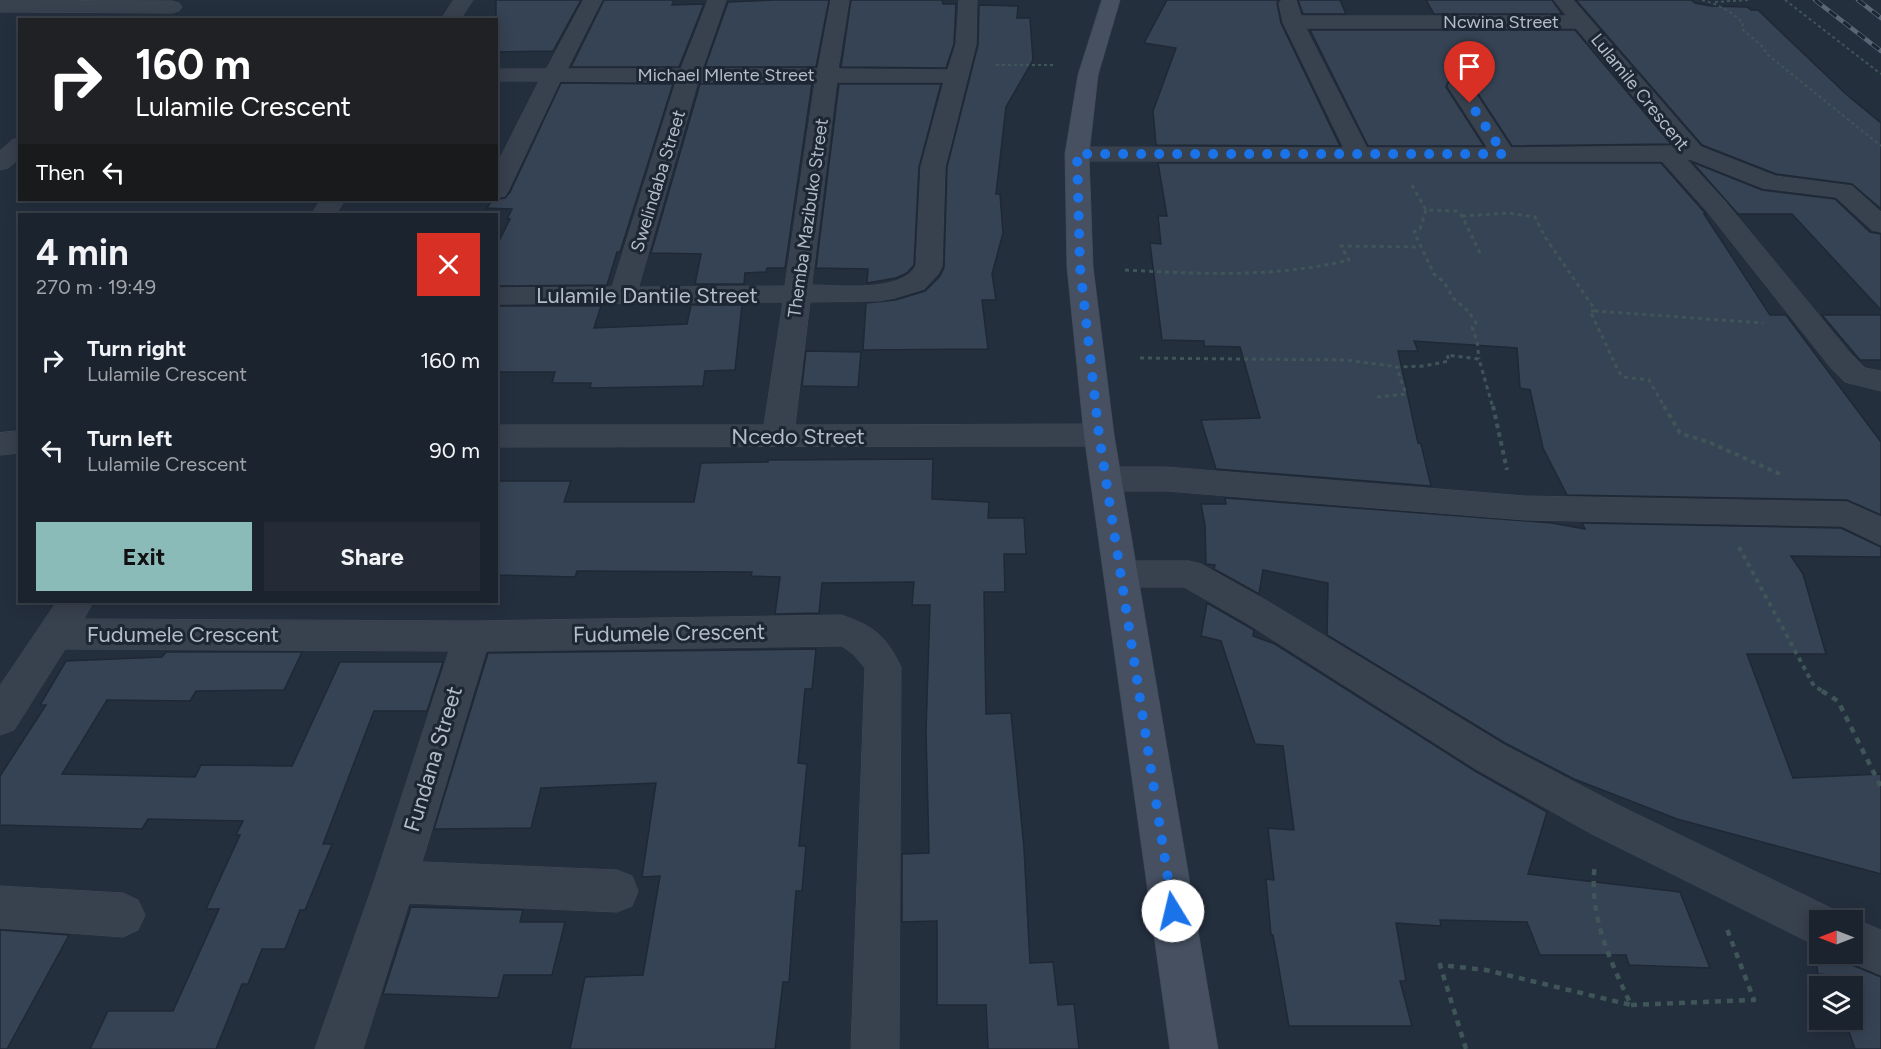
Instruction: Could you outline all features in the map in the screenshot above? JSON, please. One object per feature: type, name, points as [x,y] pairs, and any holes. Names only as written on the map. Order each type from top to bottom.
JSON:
[{"type":"street","points":[[451,18],[464,0]]},
{"type":"street","points":[[498,187],[593,0]]},
{"type":"street","name":"Swelindaba Street","points":[[623,294],[689,75],[717,0]]},
{"type":"street","name":"Themba Mazibuko Street","points":[[778,436],[827,75],[840,0]]},
{"type":"street","points":[[957,70],[966,44],[969,0]]},
{"type":"street","points":[[1111,0],[1088,75],[1077,154],[1080,267],[1099,435],[1194,1049]]},
{"type":"street","points":[[1290,0],[1288,6],[1293,22],[1358,153]]},
{"type":"street","name":"Ncwina Street","points":[[1404,0],[1420,22]]},
{"type":"street","name":"Lulamile Crescent","points":[[1563,0],[1693,152]]},
{"type":"street","points":[[0,6],[170,9]]},
{"type":"street","name":"Ncwina Street","points":[[1293,22],[1583,22]]},
{"type":"street","name":"Michael Mlente Street","points":[[498,75],[827,75],[957,70]]},
{"type":"street","name":"Lulamile Dantile Street","points":[[498,296],[879,293],[909,287],[924,279],[929,266],[933,167],[957,70]]},
{"type":"street","points":[[1459,86],[1504,154]]},
{"type":"street","points":[[0,163],[18,148]]},
{"type":"street","points":[[1693,152],[1771,183],[1843,191],[1881,225]]},
{"type":"street","name":"Lulamile Crescent","points":[[1077,154],[1693,152]]},
{"type":"street","points":[[1667,153],[1715,205],[1812,326],[1855,375],[1881,381]]},
{"type":"street","name":"Ncedo Street","points":[[498,436],[1099,435]]},
{"type":"street","points":[[0,444],[18,442]]},
{"type":"street","points":[[1107,479],[1166,478],[1525,508],[1847,514],[1881,532]]},
{"type":"street","points":[[1122,574],[1189,574],[1257,612],[1490,757],[1606,820],[1809,919]]},
{"type":"street","points":[[0,718],[75,603]]},
{"type":"street","name":"Fudumele Crescent","points":[[56,634],[472,636],[841,630],[865,641],[883,667],[875,1049]]},
{"type":"street","name":"Fundana Street","points":[[339,1049],[395,882],[472,636]]},
{"type":"street","points":[[395,882],[617,891]]},
{"type":"street","points":[[0,908],[123,915]]},
{"type":"street","points":[[1863,945],[1881,952]]},
{"type":"path","points":[[1702,0],[1714,2],[1749,0]]},
{"type":"path","points":[[1785,0],[1881,74]]},
{"type":"path","points":[[1714,2],[1725,11],[1734,13],[1743,23],[1742,29],[1761,45],[1768,55],[1881,146]]},
{"type":"path","points":[[957,70],[1053,65]]},
{"type":"path","points":[[1394,153],[1426,210],[1420,229],[1414,232],[1420,247],[1434,274],[1444,282],[1453,298],[1468,311],[1476,323],[1473,327],[1479,358],[1496,415],[1497,433],[1505,466],[1525,508]]},
{"type":"path","points":[[1426,210],[1457,211],[1462,216],[1482,257]]},
{"type":"path","points":[[1462,216],[1480,213],[1527,214],[1535,218],[1545,237],[1596,311]]},
{"type":"path","points":[[1125,270],[1213,274],[1285,271],[1326,267],[1349,260],[1341,246],[1420,247]]},
{"type":"path","points":[[1711,443],[1680,433],[1649,380],[1623,377],[1590,311],[1812,326]]},
{"type":"path","points":[[1140,358],[1346,360],[1371,365],[1396,366],[1437,365],[1449,361],[1447,355],[1479,358]]},
{"type":"path","points":[[1377,397],[1406,394],[1396,366]]},
{"type":"path","points":[[1720,513],[1814,686],[1838,701],[1881,787]]},
{"type":"path","points":[[1606,820],[1593,874],[1598,929],[1631,1005]]},
{"type":"path","points":[[1466,1049],[1440,965],[1486,970],[1631,1005],[1754,1000],[1705,870]]},
{"type":"building","points":[[496,0],[581,0],[553,51],[498,52],[498,18],[496,18]]},
{"type":"building","points":[[604,0],[674,0],[672,5],[704,4],[679,67],[571,67]]},
{"type":"building","points":[[829,0],[816,67],[705,67],[728,2]]},
{"type":"building","points":[[851,0],[942,0],[943,4],[956,4],[954,44],[946,68],[841,67]]},
{"type":"building","points":[[1167,0],[1279,0],[1277,3],[1281,23],[1340,146],[1156,145],[1153,111],[1176,48],[1144,43]]},
{"type":"building","points":[[1298,0],[1340,0],[1346,14],[1303,14]]},
{"type":"building","points":[[1426,0],[1552,0],[1562,14],[1434,14]]},
{"type":"building","points":[[1576,0],[1691,0],[1711,6],[1747,7],[1751,10],[1758,10],[1847,95],[1881,123],[1881,209],[1852,184],[1776,174],[1702,145]]},
{"type":"building","points":[[979,5],[1018,6],[1017,18],[1030,18],[1033,60],[1006,107],[996,194],[1000,194],[1003,233],[992,274],[996,300],[982,300],[988,349],[863,350],[866,303],[895,300],[925,291],[940,276],[944,267],[947,167],[978,45]]},
{"type":"building","points":[[1310,30],[1575,30],[1671,144],[1512,146],[1469,80],[1459,78],[1449,80],[1446,87],[1484,146],[1368,146]]},
{"type":"building","points":[[561,83],[673,84],[620,252],[617,252],[607,285],[498,286],[498,243],[510,219],[507,219],[512,209],[487,208],[491,201],[505,198],[510,192]]},
{"type":"building","points":[[700,84],[812,84],[785,268],[767,268],[766,272],[745,273],[744,284],[695,284],[701,254],[651,253]]},
{"type":"building","points":[[839,84],[941,84],[919,167],[914,265],[907,273],[896,278],[867,283],[868,269],[816,268]]},
{"type":"building","points":[[1692,162],[1762,190],[1835,199],[1870,232],[1881,234],[1881,310],[1792,214],[1738,214]]},
{"type":"building","points":[[1158,163],[1661,163],[1706,214],[1704,214],[1770,315],[1786,315],[1881,442],[1881,515],[1847,500],[1567,495],[1543,448],[1530,390],[1520,388],[1517,348],[1414,341],[1418,351],[1398,351],[1418,443],[1421,444],[1431,486],[1216,469],[1201,420],[1260,418],[1240,347],[1204,346],[1204,341],[1162,340],[1150,243],[1161,244],[1158,216],[1167,216]]},
{"type":"building","points":[[691,305],[742,305],[735,370],[705,371],[703,386],[590,388],[591,383],[552,383],[555,372],[498,372],[498,306],[601,306],[594,328],[687,324]]},
{"type":"building","points":[[1822,315],[1881,315],[1881,360],[1860,360]]},
{"type":"building","points":[[806,351],[861,352],[858,387],[802,386]]},
{"type":"building","points":[[933,459],[932,499],[989,502],[988,518],[1024,518],[1026,554],[1004,554],[1005,592],[984,592],[986,714],[1011,713],[1024,848],[1030,963],[1053,962],[1058,1005],[1074,1004],[1079,1049],[988,1049],[986,1005],[937,1005],[937,921],[902,922],[902,854],[929,853],[926,731],[930,605],[912,605],[914,582],[822,583],[819,613],[775,614],[780,577],[751,576],[752,572],[577,571],[575,577],[498,575],[498,481],[571,481],[564,502],[694,502],[701,463],[768,462],[768,460]]},
{"type":"building","points":[[1225,498],[1552,523],[1585,529],[1582,523],[1841,528],[1881,547],[1881,557],[1791,556],[1803,574],[1826,654],[1747,654],[1793,778],[1881,774],[1881,874],[1677,819],[1574,779],[1505,743],[1327,635],[1328,583],[1263,570],[1259,594],[1214,569],[1215,565],[1206,564],[1205,525],[1201,504],[1226,504]]},
{"type":"building","points":[[1207,603],[1254,630],[1253,636],[1275,644],[1475,771],[1547,812],[1528,874],[1680,892],[1710,968],[1629,965],[1626,955],[1540,955],[1527,922],[1440,920],[1441,926],[1396,923],[1406,981],[1400,981],[1412,1026],[1289,1026],[1273,935],[1271,935],[1266,879],[1274,880],[1268,828],[1294,830],[1283,746],[1255,744],[1221,641],[1201,636]]},
{"type":"building","points":[[816,649],[812,689],[805,689],[798,763],[807,764],[799,846],[806,846],[802,891],[796,891],[789,982],[783,982],[775,1049],[570,1049],[585,977],[643,975],[660,876],[642,877],[656,783],[541,788],[531,828],[434,829],[488,653]]},
{"type":"building","points":[[166,652],[302,652],[284,690],[196,691],[190,701],[107,700],[62,774],[195,777],[201,765],[292,766],[340,662],[443,662],[427,711],[374,711],[323,844],[332,844],[305,910],[300,910],[285,949],[262,949],[248,984],[242,984],[216,1049],[90,1049],[108,1011],[173,1011],[219,909],[206,909],[240,835],[236,835],[243,821],[148,819],[142,829],[0,825],[0,776],[46,705],[40,705],[66,661],[162,657]]},
{"type":"building","points":[[411,907],[523,910],[520,922],[565,922],[552,975],[504,975],[498,998],[383,994]]},
{"type":"building","points":[[0,930],[69,935],[7,1049],[0,1049]]},
{"type":"building","points":[[1816,964],[1850,964],[1881,977],[1881,1049],[1855,1049],[1848,1030],[1863,1030],[1863,976],[1818,974]]},
{"type":"railway","points":[[1815,0],[1881,51]]},
{"type":"railway","points":[[1858,0],[1881,18]]},
{"type":"route","points":[[1173,911],[1099,435],[1087,342],[1080,267],[1077,154],[1504,154],[1470,103]]}]
